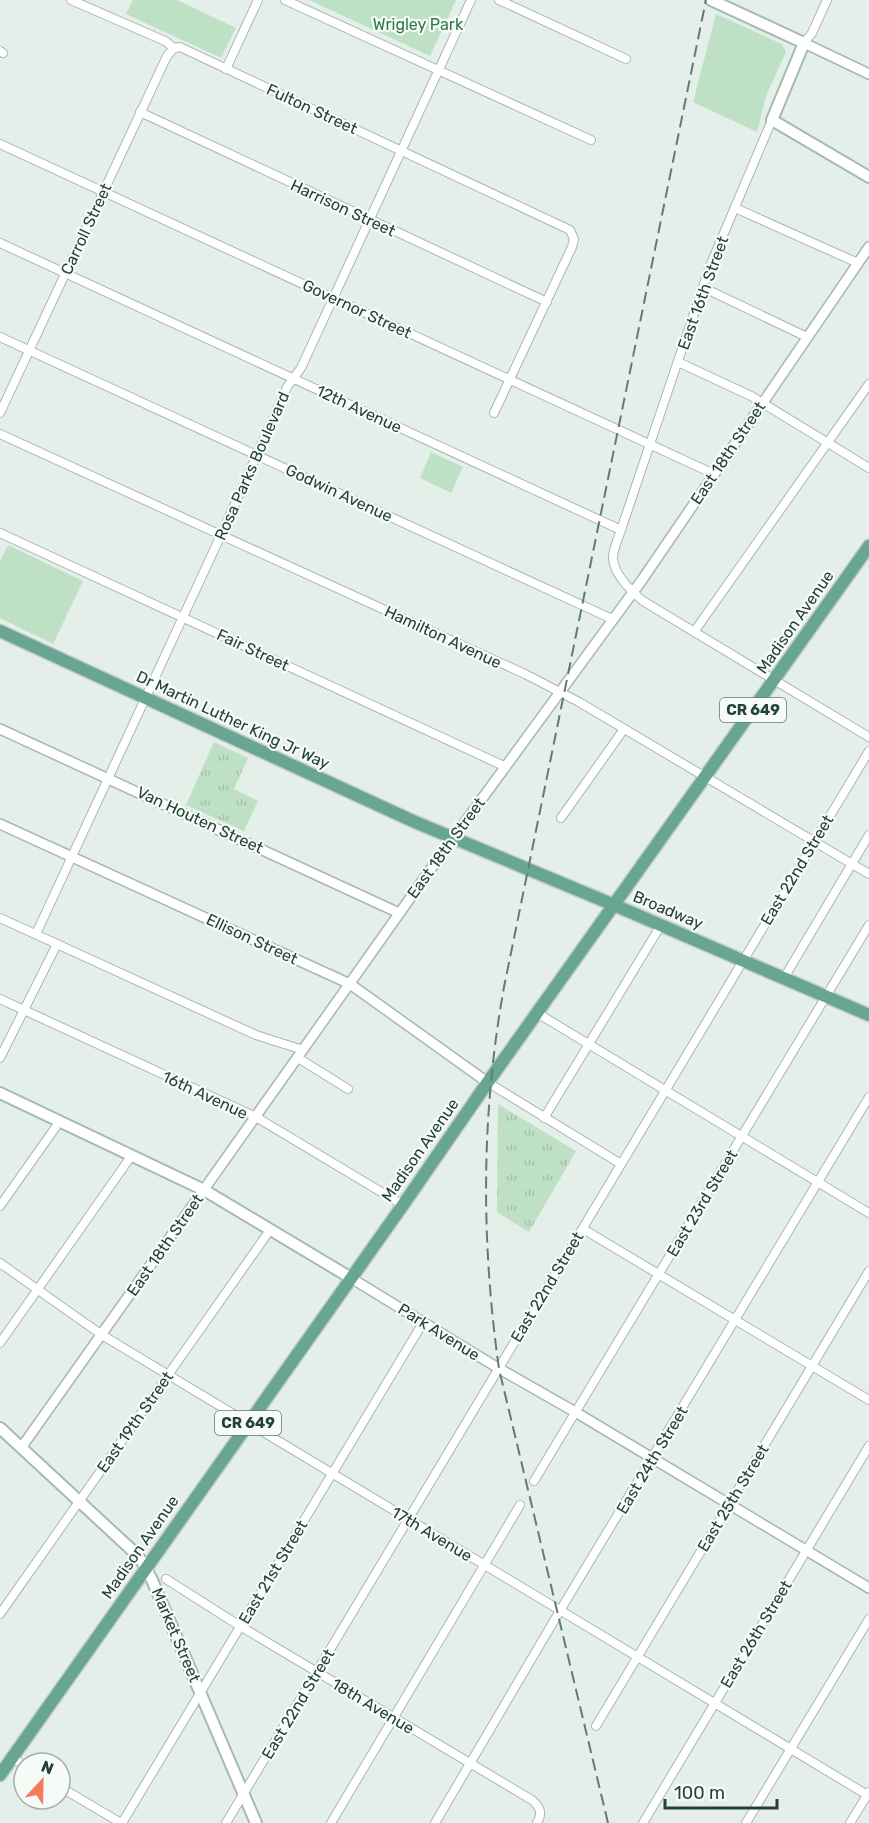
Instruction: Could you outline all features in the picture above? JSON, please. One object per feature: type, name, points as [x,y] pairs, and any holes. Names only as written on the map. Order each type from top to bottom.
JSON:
[{"type":"main road","points":[[711,0],[804,43]]},
{"type":"main road","name":"East 16th Street","points":[[772,120],[804,43]]},
{"type":"main road","points":[[772,120],[869,177]]},
{"type":"main road","name":"Madison Avenue","points":[[17,1751],[869,546]]},
{"type":"main road","name":"Dr Martin Luther King Jr Way","points":[[0,631],[415,822],[454,837]]},
{"type":"main road","name":"Broadway","points":[[454,837],[869,1015]]},
{"type":"main road","name":"Park Avenue","points":[[0,1093],[204,1190],[351,1278]]},
{"type":"main road","name":"Market Street","points":[[0,1428],[134,1552],[146,1568],[256,1823]]},
{"type":"main road","name":"Madison Avenue","points":[[0,1775],[12,1758]]},
{"type":"street","name":"Fulton Street","points":[[71,0],[165,41],[174,48],[180,47],[570,230],[574,239],[572,247],[547,302]]},
{"type":"street","points":[[226,69],[258,0]]},
{"type":"street","points":[[285,0],[591,140]]},
{"type":"street","name":"Rosa Parks Boulevard","points":[[36,934],[221,536],[286,387],[301,368],[471,0]]},
{"type":"street","points":[[499,0],[626,59]]},
{"type":"street","name":"East 16th Street","points":[[804,43],[812,33],[827,0]]},
{"type":"street","points":[[804,43],[869,74]]},
{"type":"street","name":"Carroll Street","points":[[0,413],[140,112],[167,56],[174,48]]},
{"type":"street","name":"Harrison Street","points":[[140,112],[547,302]]},
{"type":"street","name":"East 16th Street","points":[[633,592],[614,564],[615,549],[710,266],[772,120]]},
{"type":"street","name":"Governor Street","points":[[0,144],[714,474]]},
{"type":"street","points":[[735,208],[858,263]]},
{"type":"street","name":"12th Avenue","points":[[0,243],[621,530]]},
{"type":"street","name":"East 18th Street","points":[[21,1448],[399,913],[633,592],[869,247]]},
{"type":"street","points":[[704,288],[807,337]]},
{"type":"street","points":[[494,413],[547,302]]},
{"type":"street","name":"Godwin Avenue","points":[[0,337],[612,619]]},
{"type":"street","points":[[678,362],[751,396],[869,468]]},
{"type":"street","points":[[694,632],[869,384]]},
{"type":"street","name":"Hamilton Avenue","points":[[0,434],[560,692],[869,874]]},
{"type":"street","name":"Fair Street","points":[[0,533],[506,767]]},
{"type":"street","points":[[633,592],[643,601],[869,737]]},
{"type":"street","name":"Van Houten Street","points":[[0,729],[399,913]]},
{"type":"street","points":[[561,818],[624,729]]},
{"type":"street","name":"East 22nd Street","points":[[226,1823],[869,751]]},
{"type":"street","name":"Ellison Street","points":[[0,824],[350,984],[488,1082]]},
{"type":"street","points":[[784,978],[869,835]]},
{"type":"street","points":[[0,918],[301,1054],[348,1089]]},
{"type":"street","points":[[544,1118],[661,925]]},
{"type":"street","name":"East 23rd Street","points":[[534,1481],[869,925]]},
{"type":"street","points":[[0,1058],[57,944]]},
{"type":"street","name":"16th Avenue","points":[[0,999],[256,1118],[403,1205]]},
{"type":"street","points":[[537,1013],[869,1213]]},
{"type":"street","points":[[488,1082],[621,1164]]},
{"type":"street","name":"East 24th Street","points":[[435,1823],[869,1097]]},
{"type":"street","points":[[0,1206],[60,1121]]},
{"type":"street","points":[[0,1343],[132,1155]]},
{"type":"street","points":[[583,1229],[869,1400]]},
{"type":"street","name":"East 19th Street","points":[[1,1611],[270,1230]]},
{"type":"street","name":"17th Avenue","points":[[0,1263],[102,1335],[167,1375],[868,1794]]},
{"type":"street","name":"East 25th Street","points":[[597,1725],[869,1271]]},
{"type":"street","name":"Park Avenue","points":[[351,1278],[869,1588]]},
{"type":"street","name":"East 21st Street","points":[[121,1823],[424,1321]]},
{"type":"street","name":"East 26th Street","points":[[643,1823],[869,1446]]},
{"type":"street","points":[[331,1823],[520,1505]]},
{"type":"street","name":"18th Avenue","points":[[166,1579],[316,1672],[532,1800],[539,1806],[539,1821]]},
{"type":"street","points":[[746,1823],[869,1618]]},
{"type":"street","points":[[72,1794],[121,1823]]},
{"type":"street","points":[[850,1823],[868,1794]]},
{"type":"green space","points":[[133,0],[177,0],[236,28],[221,58],[126,14]]},
{"type":"green space","name":"Wrigley Park","points":[[309,0],[456,0],[430,56]]},
{"type":"green space","points":[[716,14],[782,44],[786,52],[766,96],[757,132],[693,102]]},
{"type":"green space","points":[[431,452],[463,467],[451,493],[420,478]]},
{"type":"green space","points":[[8,545],[83,581],[53,644],[0,618],[0,561]]},
{"type":"green space","points":[[214,742],[248,758],[234,789],[258,801],[244,831],[186,805]]},
{"type":"green space","points":[[498,1104],[576,1151],[529,1232],[497,1212]]},
{"type":"railway","points":[[608,1823],[499,1369],[489,1273],[486,1178],[488,1130],[496,1035],[504,987],[706,0]]}]
